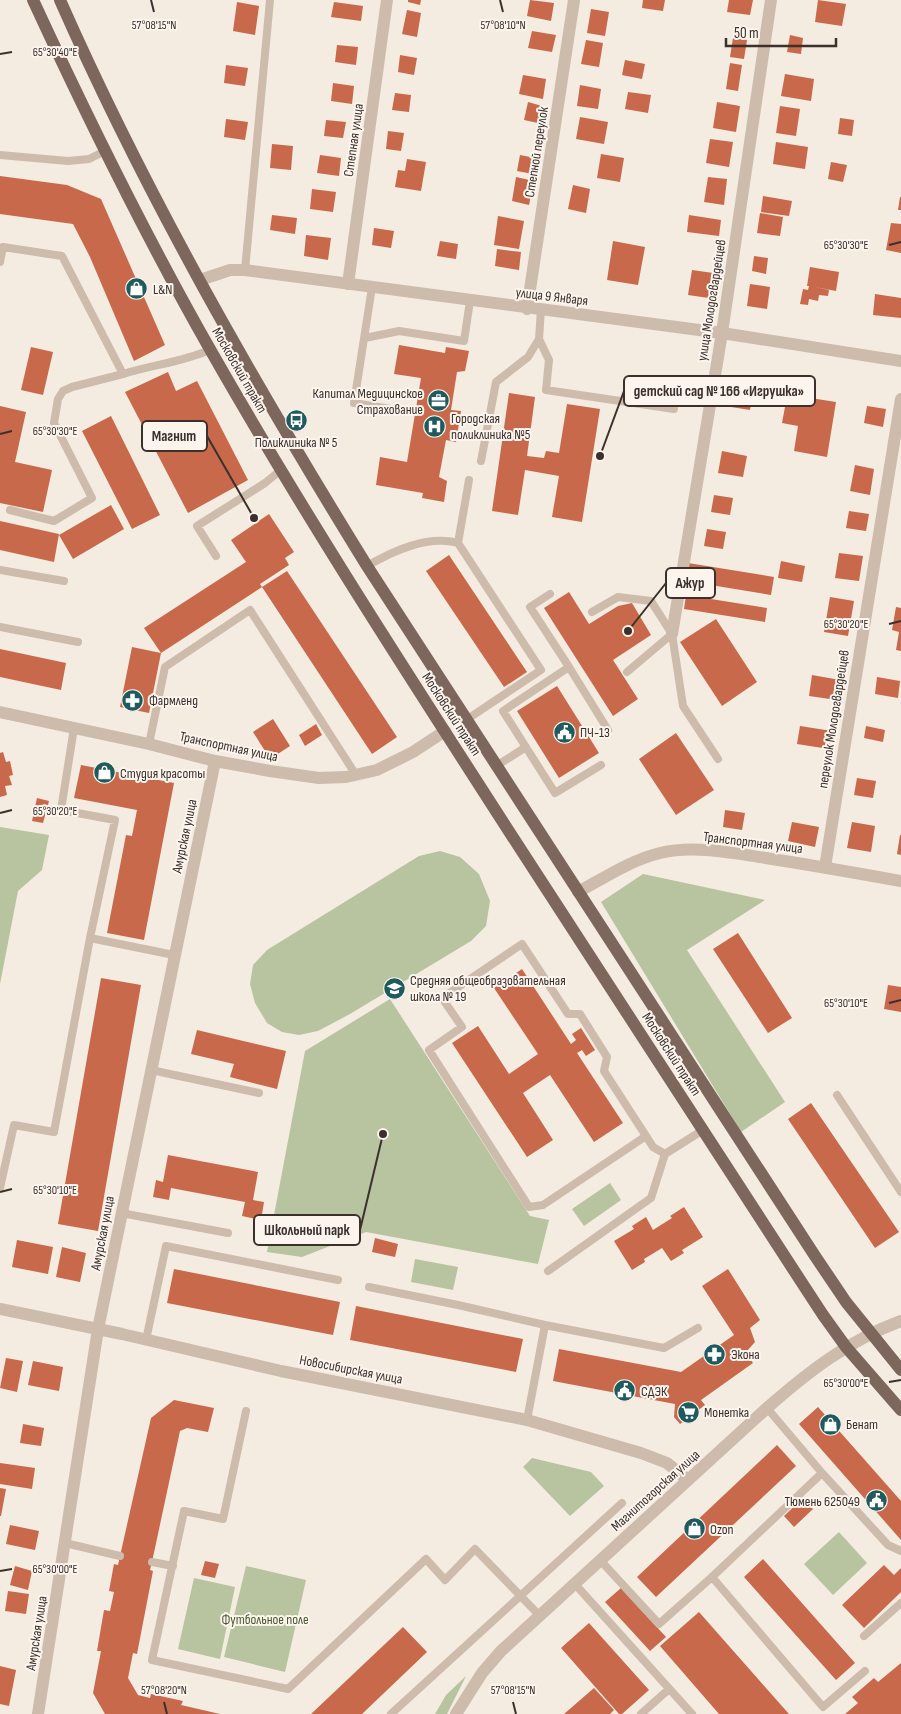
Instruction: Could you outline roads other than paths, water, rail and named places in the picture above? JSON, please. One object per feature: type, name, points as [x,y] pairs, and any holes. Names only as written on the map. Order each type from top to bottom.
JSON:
[{"type":"main road","name":"Московский тракт","points":[[33,0],[104,151],[210,350],[348,579],[818,1307],[846,1347],[901,1410]]},
{"type":"main road","name":"Московский тракт","points":[[60,0],[125,140],[200,280],[300,458],[466,720],[815,1256],[871,1333],[901,1370]]},
{"type":"street","name":"Степная улица","points":[[348,284],[387,0]]},
{"type":"street","name":"Степной переулок","points":[[527,308],[574,0]]},
{"type":"street","name":"улица Молодогвардейцев","points":[[672,634],[722,333],[771,0]]},
{"type":"street","name":"улица 9 Января","points":[[200,280],[230,270],[245,270],[722,333],[901,361]]},
{"type":"street","name":"переулок Молодогвардейцев","points":[[825,867],[901,398]]},
{"type":"street","name":"Транспортная улица","points":[[0,712],[149,744],[214,761],[319,778],[338,778],[356,775],[387,765],[413,752],[445,731]]},
{"type":"street","name":"Амурская улица","points":[[38,1714],[98,1329],[214,761]]},
{"type":"street","name":"Транспортная улица","points":[[578,892],[639,860],[661,853],[687,850],[726,852],[901,881]]},
{"type":"street","name":"Новосибирская улица","points":[[0,1310],[527,1420],[641,1453],[667,1463],[688,1480]]},
{"type":"street","name":"Магнитогорская улица","points":[[457,1713],[482,1673],[501,1651],[767,1408],[816,1366],[871,1333],[901,1321]]},
{"type":"lane","points":[[245,270],[270,0]]},
{"type":"lane","points":[[0,155],[68,161],[89,159],[104,151]]},
{"type":"lane","points":[[0,262],[3,246],[62,256],[123,374]]},
{"type":"lane","points":[[372,287],[354,403],[403,411]]},
{"type":"lane","points":[[365,338],[399,331],[464,341],[470,301]]},
{"type":"lane","points":[[480,461],[496,382],[528,357],[539,339],[541,310]]},
{"type":"lane","points":[[539,339],[549,360],[546,390],[674,409]]},
{"type":"lane","points":[[10,510],[54,521],[92,498],[54,423],[58,399],[63,390],[159,364],[191,358],[210,350]]},
{"type":"lane","points":[[216,556],[197,526],[265,483],[281,470]]},
{"type":"lane","points":[[466,720],[541,670],[458,543],[470,480]]},
{"type":"lane","points":[[367,566],[391,554],[428,542],[440,540],[458,543]]},
{"type":"lane","points":[[0,570],[64,581]]},
{"type":"lane","points":[[550,594],[530,607],[608,730]]},
{"type":"lane","points":[[592,612],[618,597],[651,602],[672,634],[683,706],[718,759]]},
{"type":"lane","points":[[149,744],[165,666],[250,610],[356,775]]},
{"type":"lane","points":[[0,627],[78,642]]},
{"type":"lane","points":[[627,672],[672,634]]},
{"type":"lane","points":[[569,667],[503,711],[555,793],[600,765]]},
{"type":"lane","points":[[0,1188],[14,1125],[54,1132],[90,938],[115,820],[61,810],[74,728]]},
{"type":"lane","points":[[496,766],[526,747]]},
{"type":"lane","points":[[90,938],[174,955]]},
{"type":"lane","points":[[646,1136],[544,1205],[529,1207],[429,1050],[462,1027],[442,998],[522,944],[568,1014],[580,1014],[607,1057],[604,1071],[653,1146],[665,1154]]},
{"type":"lane","points":[[151,1070],[259,1093]]},
{"type":"lane","points":[[837,1095],[901,1192]]},
{"type":"lane","points":[[548,1272],[650,1198],[665,1154],[703,1130]]},
{"type":"lane","points":[[121,1213],[228,1233]]},
{"type":"lane","points":[[146,1340],[166,1246],[338,1280]]},
{"type":"lane","points":[[369,1287],[545,1325],[664,1348],[698,1328]]},
{"type":"lane","points":[[527,1420],[545,1325]]},
{"type":"lane","points":[[767,1408],[822,1473],[888,1545],[901,1551]]},
{"type":"lane","points":[[246,1411],[223,1519],[184,1511],[152,1660],[288,1689],[426,1559],[444,1580],[475,1549],[539,1615]]},
{"type":"lane","points":[[600,1560],[659,1624],[712,1577],[822,1473]]},
{"type":"lane","points":[[391,1714],[622,1503]]},
{"type":"lane","points":[[65,1543],[120,1556]]},
{"type":"lane","points":[[152,1562],[172,1566]]},
{"type":"lane","points":[[712,1577],[823,1706],[865,1670]]},
{"type":"lane","points":[[574,1584],[692,1714]]},
{"type":"lane","points":[[864,1636],[901,1603]]},
{"type":"lane","points":[[641,1714],[669,1689]]},
{"type":"place","name":"L&N","points":[[137,289]]},
{"type":"place","name":"Капитал Медицинское Страхование","points":[[439,401]]},
{"type":"place","name":"Поликлиника № 5","points":[[296,420]]},
{"type":"place","name":"Городская поликлиника №5","points":[[435,426]]},
{"type":"place","name":"детский сад № 166 «Игрушка»","points":[[600,456]]},
{"type":"place","name":"Магнит","points":[[254,518]]},
{"type":"place","name":"Ажур","points":[[628,631]]},
{"type":"place","name":"Фармленд","points":[[133,700]]},
{"type":"place","name":"ПЧ-13","points":[[564,732]]},
{"type":"place","name":"Студия красоты","points":[[104,773]]},
{"type":"place","name":"Средняя общеобразовательная школа № 19","points":[[394,988]]},
{"type":"place","name":"Школьный парк","points":[[383,1134]]},
{"type":"place","name":"Экона","points":[[715,1354]]},
{"type":"place","name":"СДЭК","points":[[625,1391]]},
{"type":"place","name":"Монетка","points":[[688,1412]]},
{"type":"place","name":"Бенат","points":[[830,1424]]},
{"type":"place","name":"Тюмень 625049","points":[[876,1501]]},
{"type":"place","name":"Ozon","points":[[694,1529]]},
{"type":"park label","name":"Футбольное поле","points":[[265,1619]]}]
